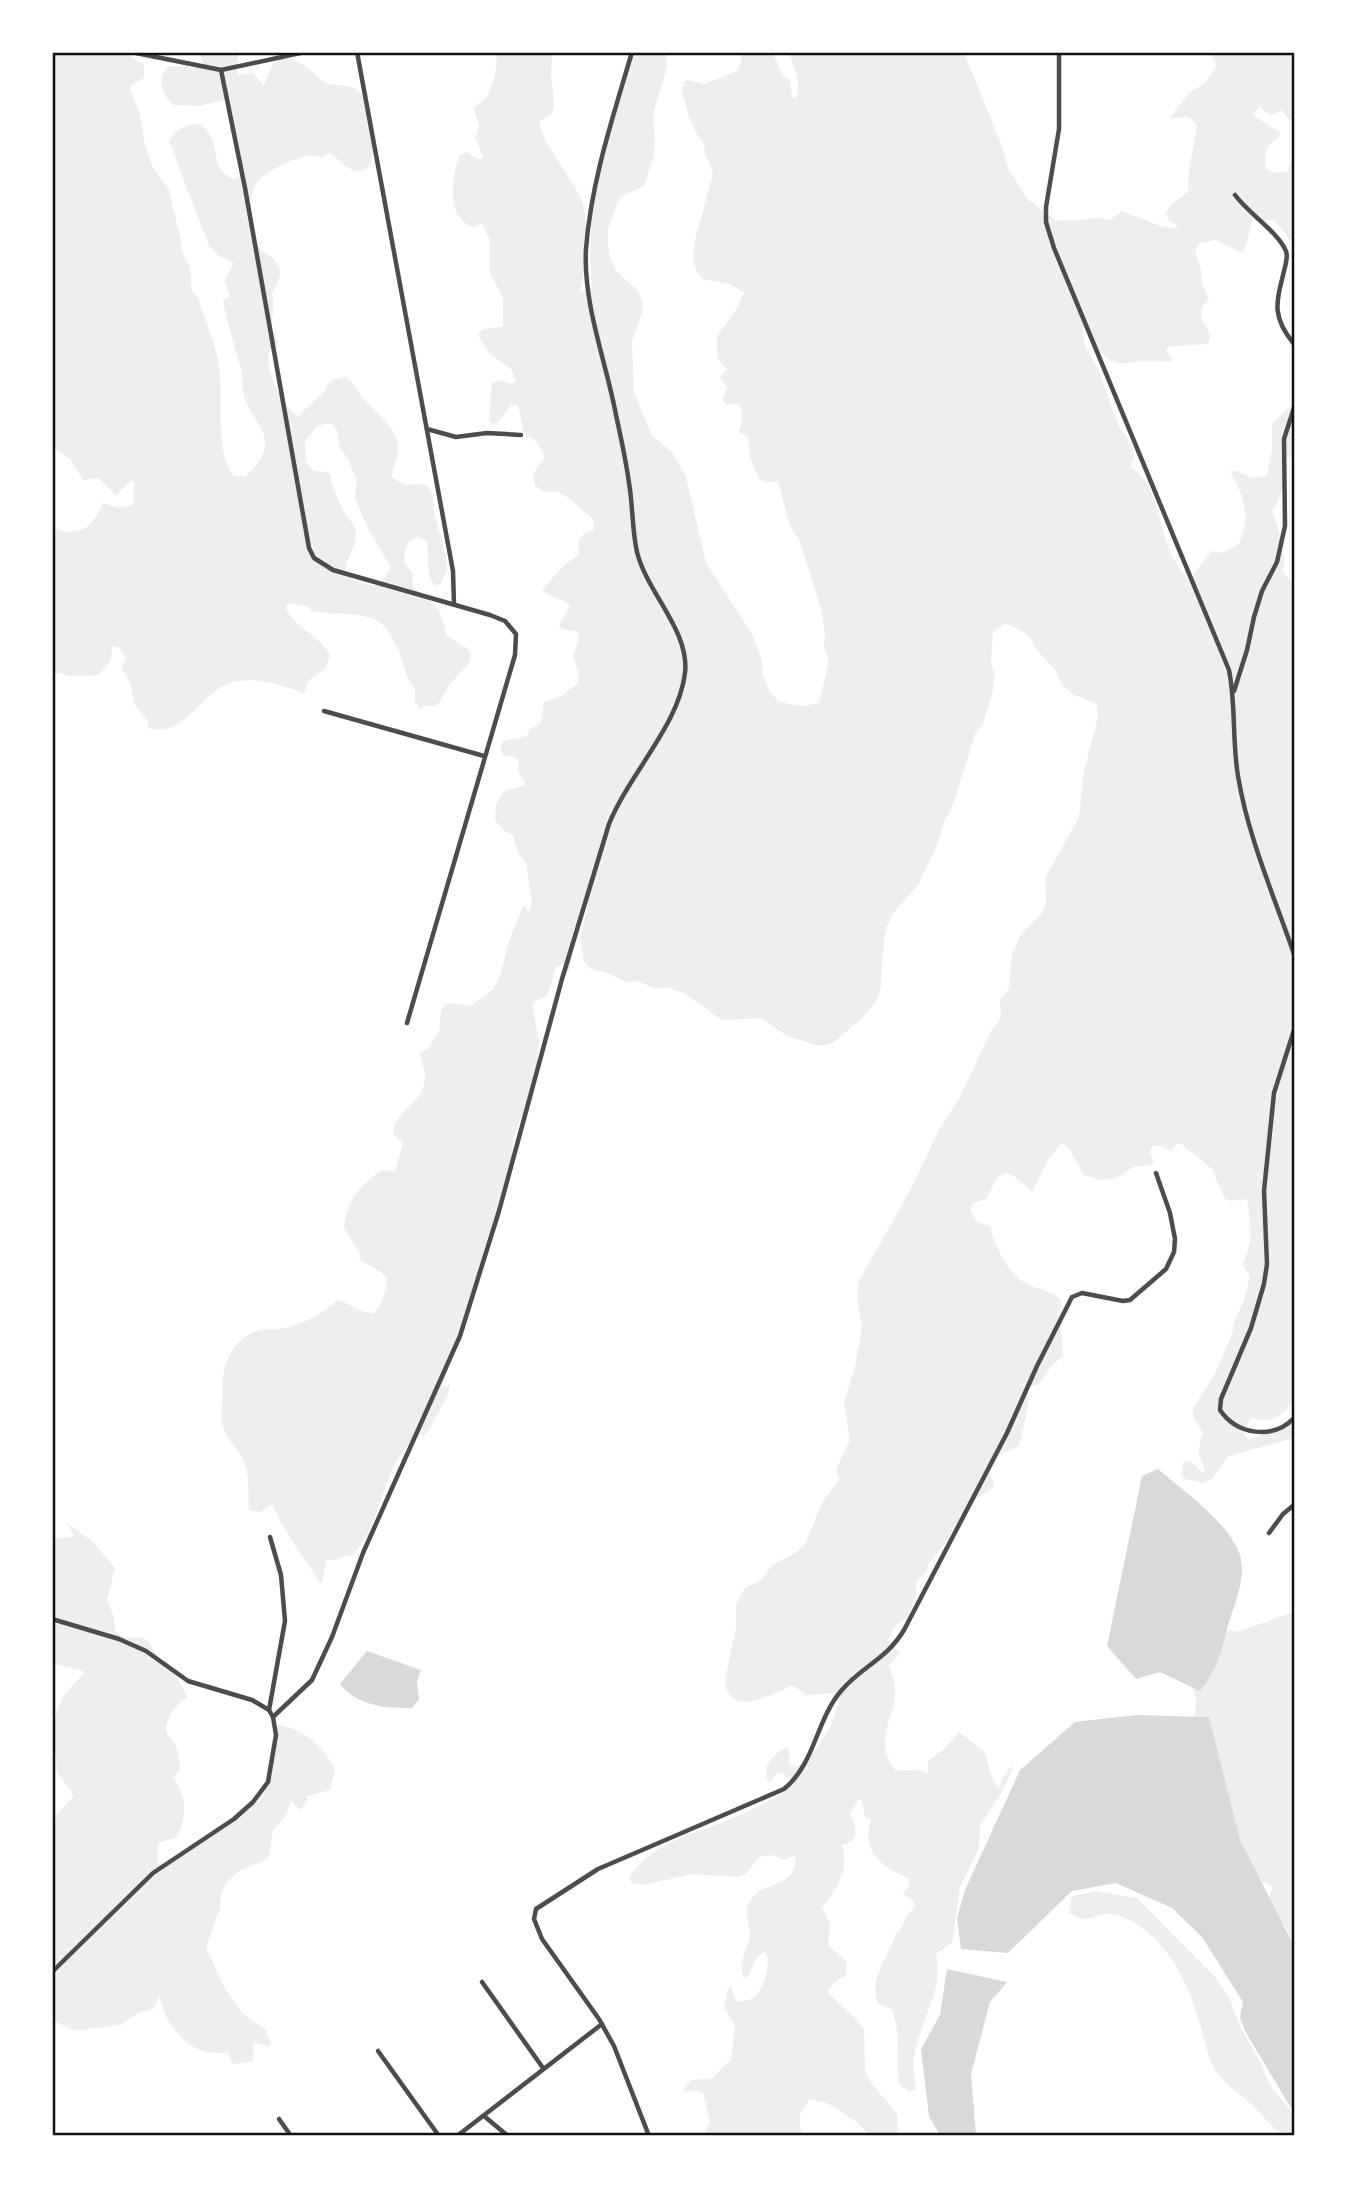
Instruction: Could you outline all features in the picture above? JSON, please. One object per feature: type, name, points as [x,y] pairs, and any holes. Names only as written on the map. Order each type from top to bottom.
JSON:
[{"type":"street","points":[[131,52],[221,70],[305,52]]},
{"type":"street","points":[[357,52],[453,571],[454,604]]},
{"type":"street","points":[[274,1717],[312,1680],[332,1637],[363,1553],[456,1346],[503,1198],[562,979],[609,824],[618,803],[669,721],[685,674],[685,659],[678,634],[648,582],[636,550],[627,471],[613,396],[591,309],[587,279],[586,251],[596,185],[632,52]]},
{"type":"street","points":[[1059,52],[1059,128],[1045,206],[1046,222],[1059,261],[1222,651],[1234,693],[1234,742],[1244,801],[1294,954]]},
{"type":"street","points":[[221,70],[245,188],[309,548],[314,558],[333,570],[505,621],[513,628],[517,642],[407,1023]]},
{"type":"street","points":[[1235,195],[1279,240],[1285,250],[1287,256],[1277,311],[1279,322],[1294,344]]},
{"type":"street","points":[[1234,693],[1254,617],[1262,591],[1277,562],[1285,526],[1284,439],[1294,408]]},
{"type":"street","points":[[427,429],[456,437],[488,433],[521,435]]},
{"type":"street","points":[[324,712],[485,756]]},
{"type":"street","points":[[1294,1030],[1274,1093],[1264,1191],[1267,1264],[1264,1284],[1251,1328],[1220,1399],[1220,1410],[1225,1417],[1250,1431],[1264,1433],[1276,1430],[1294,1418]]},
{"type":"street","points":[[649,2136],[614,2046],[541,1939],[534,1919],[536,1909],[598,1869],[784,1789],[796,1780],[836,1698],[855,1677],[886,1654],[904,1630],[976,1494],[1072,1297],[1082,1293],[1130,1300],[1166,1269],[1174,1252],[1175,1239],[1164,1192],[1156,1173]]},
{"type":"street","points":[[1269,1533],[1283,1514],[1294,1505]]},
{"type":"street","points":[[269,1710],[285,1621],[281,1575],[270,1537]]},
{"type":"street","points":[[52,1619],[119,1639],[146,1651],[188,1681],[252,1700],[269,1710],[274,1717],[276,1735],[268,1782],[253,1802],[234,1819],[144,1881],[52,1972]]},
{"type":"street","points":[[481,1982],[543,2068]]},
{"type":"street","points":[[457,2136],[601,2024]]},
{"type":"street","points":[[379,2051],[439,2136]]},
{"type":"street","points":[[484,2116],[508,2136]]},
{"type":"street","points":[[279,2119],[291,2136]]},
{"type":"shaded area","points":[[53,53],[126,53],[144,65],[144,78],[131,85],[130,89],[140,114],[151,164],[169,190],[182,250],[189,266],[192,291],[198,298],[215,350],[220,380],[221,436],[226,463],[232,475],[245,477],[262,456],[265,440],[244,396],[241,369],[223,300],[230,297],[225,280],[234,263],[219,256],[209,246],[169,141],[182,128],[201,124],[212,140],[220,168],[234,180],[240,176],[232,118],[227,99],[199,106],[174,105],[164,92],[163,75],[169,66],[203,66],[200,53],[238,53],[237,75],[253,73],[264,86],[275,62],[288,58],[300,63],[325,83],[356,89],[368,111],[373,138],[373,152],[365,170],[353,170],[330,153],[321,158],[305,156],[285,163],[255,185],[250,202],[250,230],[259,247],[279,266],[278,281],[272,294],[272,323],[279,342],[270,350],[268,357],[271,376],[286,405],[298,416],[325,391],[332,380],[346,377],[395,435],[398,450],[392,477],[404,485],[424,484],[430,488],[447,570],[441,584],[436,586],[430,577],[427,541],[418,537],[408,544],[404,563],[413,574],[412,586],[439,612],[446,635],[467,648],[471,655],[468,665],[449,685],[437,706],[424,706],[420,709],[415,702],[415,689],[408,679],[399,651],[386,627],[361,615],[313,612],[307,606],[290,603],[286,606],[292,619],[319,641],[330,655],[326,667],[308,682],[305,693],[259,681],[230,683],[219,688],[182,721],[161,730],[148,728],[148,722],[134,703],[131,684],[122,668],[126,658],[121,649],[115,646],[112,647],[111,660],[99,675],[70,676],[59,673],[53,677],[53,528],[71,532],[84,529],[95,519],[103,503],[118,507],[130,506],[133,504],[134,481],[116,495],[98,478],[83,480],[70,459],[53,448]],"holes":[[[331,423],[337,430],[340,448],[350,461],[357,479],[355,498],[366,524],[391,568],[384,579],[374,586],[349,577],[346,570],[356,537],[354,527],[338,500],[330,473],[313,470],[306,462],[305,441],[317,426]]]},
{"type":"shaded area","points":[[497,53],[552,53],[553,109],[547,118],[540,120],[544,137],[582,201],[586,248],[579,293],[593,287],[590,256],[594,190],[609,121],[624,76],[633,53],[666,53],[667,67],[653,114],[653,158],[644,186],[620,197],[608,229],[610,258],[616,271],[636,289],[643,302],[642,314],[632,340],[634,392],[652,436],[672,452],[686,477],[706,563],[752,634],[769,690],[778,701],[805,706],[819,703],[829,662],[824,645],[825,632],[820,605],[799,539],[790,526],[778,481],[766,483],[759,479],[750,457],[748,437],[739,432],[741,406],[727,405],[722,401],[727,388],[720,376],[727,369],[717,358],[717,336],[738,307],[744,293],[730,284],[703,279],[693,261],[694,244],[713,173],[704,144],[689,118],[682,90],[684,82],[688,80],[705,84],[739,70],[742,53],[773,53],[782,74],[790,80],[792,97],[796,99],[798,82],[789,53],[964,53],[1002,146],[1007,166],[1027,199],[1057,221],[1099,218],[1110,220],[1122,211],[1163,227],[1180,228],[1168,220],[1166,213],[1172,204],[1188,192],[1189,169],[1197,127],[1193,120],[1187,117],[1170,117],[1189,93],[1205,83],[1216,67],[1214,59],[1207,53],[1286,53],[1294,60],[1294,125],[1281,110],[1271,116],[1260,107],[1253,115],[1280,133],[1267,150],[1266,169],[1273,173],[1288,171],[1294,153],[1294,246],[1275,220],[1252,221],[1242,253],[1216,240],[1199,243],[1196,254],[1209,299],[1201,313],[1210,338],[1208,344],[1168,347],[1166,351],[1172,359],[1170,362],[1112,361],[1104,355],[1083,327],[1084,344],[1100,374],[1119,427],[1132,445],[1134,457],[1130,467],[1150,489],[1169,549],[1189,581],[1211,551],[1222,553],[1238,545],[1245,526],[1245,516],[1239,489],[1230,471],[1237,471],[1252,478],[1267,476],[1272,450],[1272,424],[1294,403],[1294,457],[1286,457],[1282,492],[1272,511],[1284,557],[1284,573],[1294,583],[1294,1401],[1276,1418],[1251,1418],[1243,1432],[1248,1440],[1294,1421],[1294,1438],[1228,1456],[1212,1479],[1203,1483],[1185,1479],[1181,1475],[1183,1463],[1190,1461],[1205,1472],[1198,1451],[1203,1432],[1194,1418],[1193,1408],[1215,1374],[1243,1303],[1250,1276],[1243,1266],[1251,1239],[1248,1202],[1245,1199],[1225,1199],[1212,1169],[1180,1143],[1171,1151],[1152,1146],[1150,1151],[1154,1164],[1133,1167],[1117,1178],[1100,1180],[1084,1175],[1070,1150],[1062,1143],[1050,1157],[1032,1192],[1016,1178],[1005,1173],[996,1180],[987,1199],[972,1205],[970,1210],[977,1221],[990,1227],[1009,1269],[1031,1286],[1061,1299],[1063,1356],[1052,1365],[1038,1386],[1028,1386],[1028,1407],[1019,1446],[995,1457],[990,1470],[993,1488],[972,1501],[960,1517],[944,1545],[929,1563],[926,1572],[916,1582],[916,1596],[908,1617],[896,1625],[887,1640],[900,1653],[889,1665],[895,1699],[885,1739],[885,1749],[896,1771],[916,1770],[928,1775],[928,1761],[944,1749],[959,1732],[985,1752],[991,1776],[998,1788],[1008,1769],[1014,1766],[1001,1794],[980,1825],[979,1848],[960,1887],[952,1943],[936,1954],[937,1980],[914,2057],[916,2090],[909,2092],[899,2084],[898,2036],[894,2017],[891,2008],[878,2004],[876,1994],[877,1976],[896,1933],[899,1933],[915,1906],[913,1901],[903,1894],[910,1879],[876,1857],[869,1841],[871,1819],[865,1818],[862,1801],[859,1799],[850,1813],[855,1829],[854,1837],[842,1845],[844,1863],[841,1878],[822,1907],[830,1923],[828,1945],[846,1961],[846,1975],[835,1982],[827,1992],[864,2029],[865,2070],[872,2084],[897,2114],[899,2135],[868,2135],[859,2124],[830,2105],[810,2100],[800,2116],[803,2135],[704,2135],[710,2121],[703,2093],[695,2090],[685,2092],[683,2089],[692,2080],[713,2078],[731,2059],[735,2026],[724,2008],[728,1988],[732,1986],[733,1996],[737,2001],[745,2001],[758,1994],[764,1981],[768,1958],[764,1952],[758,1956],[744,1978],[742,1964],[750,1936],[748,1904],[757,1893],[790,1876],[796,1858],[794,1856],[784,1860],[772,1855],[759,1857],[746,1874],[737,1877],[692,1874],[644,1885],[632,1883],[629,1878],[638,1866],[661,1847],[740,1815],[784,1793],[791,1783],[786,1775],[777,1773],[771,1782],[768,1782],[766,1771],[769,1762],[787,1747],[789,1764],[795,1767],[803,1763],[826,1735],[832,1723],[838,1693],[807,1695],[792,1685],[763,1698],[742,1701],[734,1699],[728,1692],[725,1681],[736,1627],[736,1604],[744,1589],[762,1579],[772,1565],[794,1554],[805,1544],[823,1501],[839,1480],[836,1470],[850,1440],[844,1403],[855,1366],[862,1327],[857,1296],[859,1281],[913,1185],[939,1130],[960,1097],[991,1031],[1001,1018],[1000,1000],[1009,989],[1012,954],[1022,933],[1043,912],[1046,902],[1045,879],[1079,817],[1084,772],[1098,717],[1097,704],[1072,694],[1062,685],[1056,671],[1036,649],[1030,637],[1019,629],[1005,624],[993,631],[993,691],[983,724],[975,734],[953,805],[918,885],[894,912],[887,926],[877,1000],[862,1018],[833,1043],[816,1045],[787,1036],[760,1018],[722,1020],[682,992],[653,988],[638,981],[626,982],[591,969],[584,961],[580,937],[588,905],[583,903],[571,939],[572,959],[569,971],[565,973],[563,964],[556,967],[547,996],[532,1005],[539,1039],[537,1062],[529,1098],[513,1139],[507,1188],[488,1237],[443,1384],[443,1389],[450,1383],[447,1397],[427,1433],[423,1436],[417,1433],[397,1460],[360,1546],[351,1556],[326,1560],[322,1583],[319,1583],[291,1539],[273,1504],[260,1512],[249,1510],[246,1468],[222,1422],[222,1384],[226,1366],[233,1350],[245,1337],[258,1331],[296,1325],[318,1315],[337,1300],[373,1314],[381,1302],[387,1279],[381,1272],[359,1259],[360,1253],[344,1228],[348,1209],[356,1194],[374,1176],[382,1170],[395,1171],[403,1143],[393,1134],[395,1125],[423,1088],[425,1073],[419,1052],[427,1050],[439,1032],[444,1005],[450,1003],[471,1006],[493,989],[500,976],[509,941],[523,907],[530,911],[532,902],[526,863],[518,853],[513,835],[505,832],[495,820],[496,805],[504,791],[524,786],[525,782],[518,772],[518,758],[504,756],[500,748],[503,741],[527,736],[530,729],[541,723],[544,702],[560,697],[578,683],[579,676],[573,656],[580,635],[576,631],[564,630],[559,626],[570,606],[542,590],[562,567],[579,554],[579,539],[586,532],[594,530],[594,520],[570,499],[556,491],[545,493],[535,485],[533,474],[545,456],[537,442],[524,433],[518,405],[511,405],[498,423],[489,421],[492,383],[500,380],[512,384],[516,381],[512,370],[489,353],[478,335],[482,330],[503,326],[503,298],[490,273],[490,240],[482,224],[473,227],[464,222],[454,206],[454,175],[459,156],[467,152],[477,159],[484,158],[475,138],[479,126],[474,108],[488,96],[495,76]]},
{"type":"shaded area","points":[[1158,1469],[1218,1522],[1229,1534],[1241,1559],[1241,1583],[1221,1650],[1211,1675],[1200,1691],[1160,1672],[1136,1679],[1107,1646],[1142,1476]]},
{"type":"shaded area","points":[[66,1522],[94,1543],[115,1568],[107,1600],[114,1617],[115,1631],[126,1639],[146,1640],[163,1663],[165,1657],[188,1698],[172,1713],[166,1729],[179,1756],[180,1770],[173,1778],[183,1800],[182,1822],[177,1837],[158,1843],[157,1863],[164,1864],[242,1813],[266,1783],[278,1725],[296,1730],[312,1740],[335,1769],[330,1790],[307,1796],[306,1804],[299,1810],[291,1800],[286,1816],[273,1830],[268,1859],[239,1871],[227,1882],[221,1893],[220,1908],[206,1948],[225,1989],[241,2012],[266,2030],[271,2043],[269,2046],[253,2043],[253,2061],[235,2064],[231,2062],[228,2052],[203,2051],[192,2046],[168,2020],[160,1996],[153,2009],[138,2013],[120,2025],[80,2030],[70,2029],[53,2020],[52,1820],[73,1797],[57,1773],[53,1752],[53,1723],[62,1698],[84,1673],[82,1670],[53,1664],[53,1539],[74,1535]]},
{"type":"shaded area","points":[[1294,1612],[1294,1960],[1289,1933],[1269,1901],[1272,1887],[1252,1875],[1195,1717],[1196,1699],[1192,1686],[1221,1634],[1232,1630],[1237,1632]]},
{"type":"shaded area","points":[[367,1651],[421,1670],[417,1681],[419,1699],[412,1708],[392,1708],[363,1701],[354,1697],[340,1684]]},
{"type":"shaded area","points":[[1137,1715],[1209,1717],[1240,1840],[1294,1946],[1294,2113],[1245,2031],[1240,2017],[1243,2002],[1202,1937],[1172,1908],[1116,1883],[1072,1891],[1008,1953],[961,1949],[957,1918],[965,1890],[1020,1770],[1075,1722]]},
{"type":"shaded area","points":[[1096,1891],[1137,1898],[1216,1978],[1230,2000],[1270,2085],[1294,2115],[1294,2135],[1288,2135],[1273,2127],[1217,2073],[1186,1986],[1176,1966],[1155,1939],[1125,1917],[1104,1914],[1083,1919],[1069,1913],[1072,1896]]},
{"type":"shaded area","points":[[947,1969],[1007,1982],[990,2002],[971,2074],[976,2135],[940,2135],[929,2116],[921,2049],[940,2015]]}]
